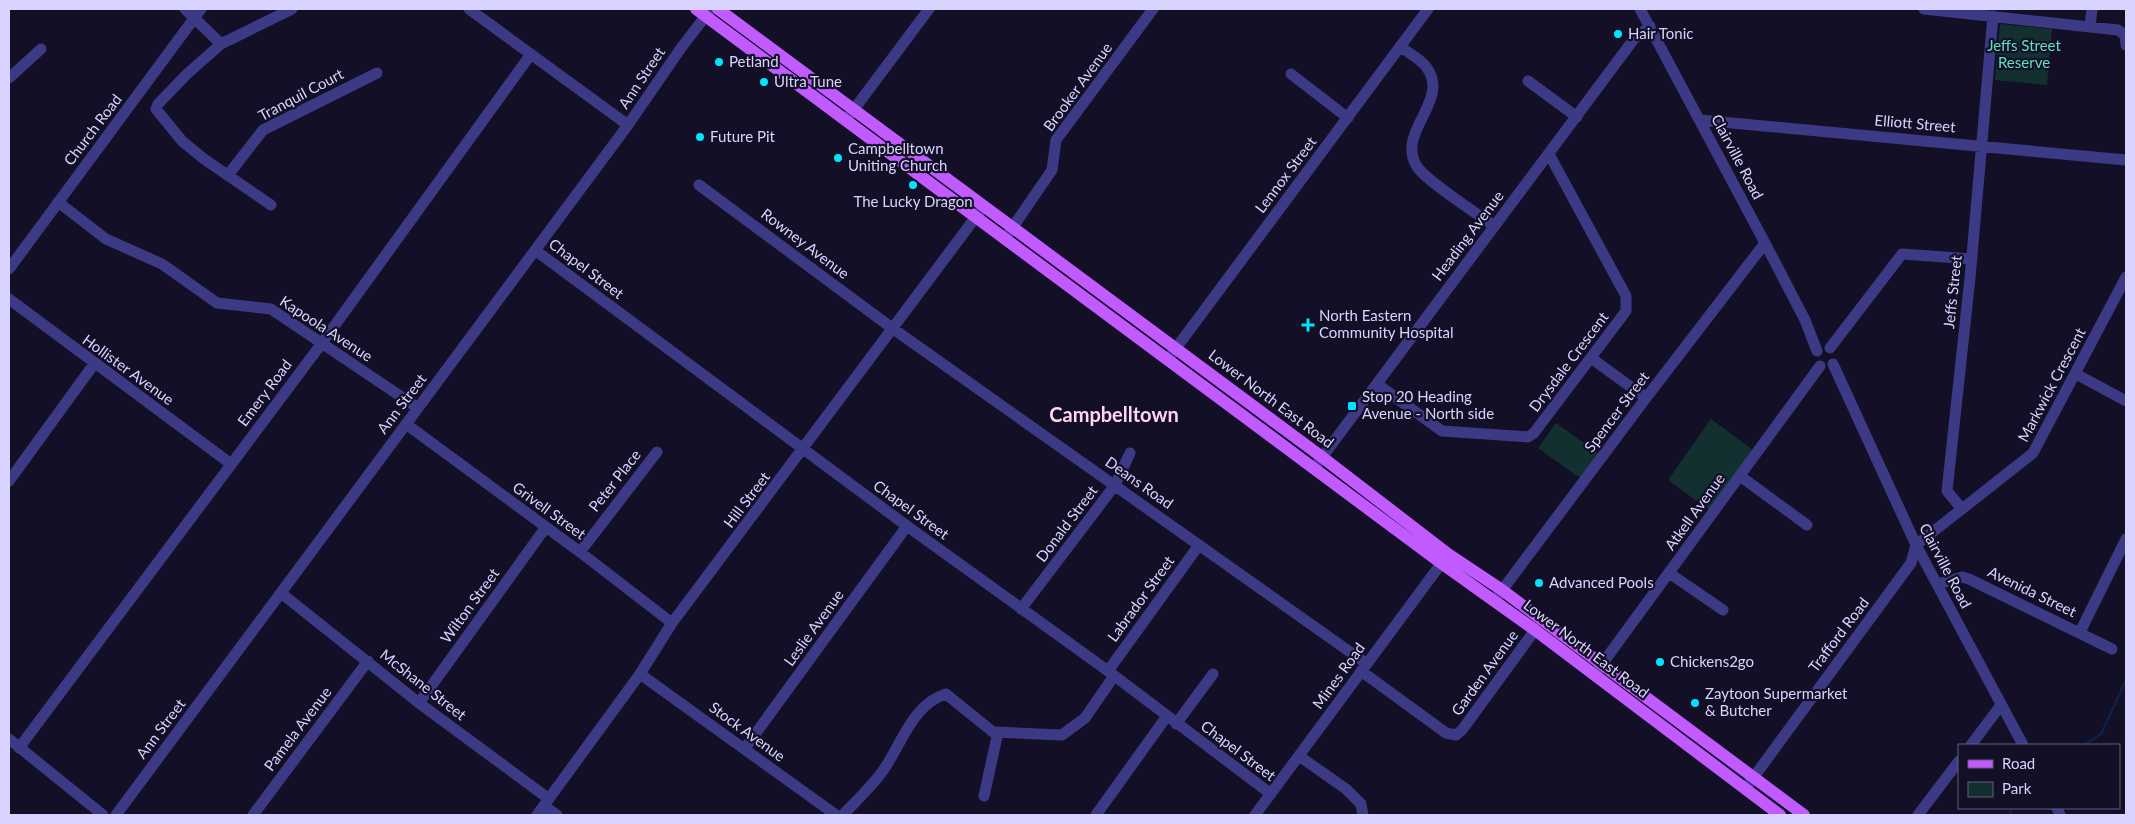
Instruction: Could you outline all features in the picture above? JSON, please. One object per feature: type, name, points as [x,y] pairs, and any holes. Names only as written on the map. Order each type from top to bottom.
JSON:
[{"type":"main road","name":"Lower North East Road","points":[[718,9],[850,114]]},
{"type":"main road","name":"Lower North East Road","points":[[704,11],[850,114],[1010,232],[1172,354],[1314,468],[1444,559],[1502,590],[1796,813]]},
{"type":"main road","name":"Lower North East Road","points":[[1172,354],[1322,457],[1494,601],[1780,815]]},
{"type":"street","points":[[184,9],[198,13],[221,44]]},
{"type":"street","points":[[271,205],[204,159],[182,141],[156,109],[158,104],[187,74],[221,44],[292,9]]},
{"type":"street","points":[[469,9],[628,125]]},
{"type":"street","points":[[850,114],[929,9]]},
{"type":"street","name":"Brooker Avenue","points":[[1010,232],[1052,170],[1056,140],[1153,9]]},
{"type":"street","name":"Lennox Street","points":[[1172,354],[1428,9]]},
{"type":"street","name":"Clairville Road","points":[[1640,9],[1766,243],[1805,320],[1824,349]]},
{"type":"street","points":[[1924,9],[1972,11],[1993,16],[2118,30],[2125,35],[2126,46]]},
{"type":"street","points":[[2090,26],[2092,9]]},
{"type":"street","name":"Ann Street","points":[[116,815],[628,125],[704,11]]},
{"type":"street","name":"Church Road","points":[[9,269],[198,13]]},
{"type":"street","name":"Jeffs Street","points":[[1962,509],[1948,491],[1972,259],[1993,16]]},
{"type":"street","name":"Heading Avenue","points":[[1314,468],[1634,39],[1650,26]]},
{"type":"street","points":[[1400,47],[1426,67],[1433,84],[1431,98],[1412,140],[1411,152],[1416,166],[1426,176],[1494,226]]},
{"type":"street","points":[[9,78],[42,49]]},
{"type":"street","name":"Emery Road","points":[[19,748],[322,343],[531,54]]},
{"type":"street","name":"Tranquil Court","points":[[228,175],[264,130],[376,73]]},
{"type":"street","points":[[1291,74],[1348,118]]},
{"type":"street","points":[[1528,81],[1577,117]]},
{"type":"street","name":"Elliott Street","points":[[1700,120],[2126,160]]},
{"type":"street","name":"Drysdale Crescent","points":[[1377,384],[1442,430],[1528,437],[1534,433],[1592,358],[1626,311],[1626,296],[1549,154]]},
{"type":"street","name":"Rowney Avenue","points":[[699,185],[892,328]]},
{"type":"street","name":"Kapoola Avenue","points":[[58,202],[106,239],[162,264],[217,303],[271,309],[418,408]]},
{"type":"street","name":"Hill Street","points":[[543,807],[640,674],[672,623],[981,211]]},
{"type":"street","name":"Spencer Street","points":[[1494,601],[1646,398],[1766,243]]},
{"type":"street","name":"Chapel Street","points":[[535,250],[907,526],[1111,673],[1271,794]]},
{"type":"street","points":[[1824,349],[1834,354],[1825,365],[1816,361],[1824,349],[1902,254],[1972,259]]},
{"type":"street","name":"Markwick Crescent","points":[[1962,509],[2033,454],[2126,278]]},
{"type":"street","name":"Hollister Avenue","points":[[9,299],[231,464]]},
{"type":"street","name":"Deans Road","points":[[892,328],[1199,544],[1364,667]]},
{"type":"street","points":[[1592,358],[1646,398]]},
{"type":"street","points":[[9,481],[94,364]]},
{"type":"street","name":"Clairville Road","points":[[1825,365],[1847,397],[1916,545],[2022,744]]},
{"type":"street","name":"Atkell Avenue","points":[[1594,675],[1740,476],[1825,365]]},
{"type":"street","points":[[2076,374],[2126,401]]},
{"type":"street","name":"Grivell Street","points":[[406,424],[580,552],[672,623]]},
{"type":"street","name":"Peter Place","points":[[580,552],[656,452]]},
{"type":"street","name":"Donald Street","points":[[1020,608],[1115,485],[1130,453]]},
{"type":"street","points":[[1740,476],[1808,525]]},
{"type":"street","points":[[1916,545],[1962,509]]},
{"type":"street","name":"Leslie Avenue","points":[[744,748],[907,526]]},
{"type":"street","name":"Wilton Street","points":[[418,703],[546,527]]},
{"type":"street","points":[[2080,632],[2126,538]]},
{"type":"street","name":"Labrador Street","points":[[998,732],[1062,735],[1085,718],[1111,673],[1199,544]]},
{"type":"street","name":"Trafford Road","points":[[1744,789],[1911,563],[1916,545]]},
{"type":"street","name":"Mines Road","points":[[1255,815],[1444,559]]},
{"type":"street","points":[[1669,573],[1723,610]]},
{"type":"street","name":"Avenida Street","points":[[1938,584],[1962,577],[1970,578],[2112,648]]},
{"type":"street","name":"McShane Street","points":[[280,593],[368,661],[543,807],[557,815]]},
{"type":"street","name":"Garden Avenue","points":[[1364,667],[1446,733],[1456,735],[1462,730],[1535,630]]},
{"type":"street","name":"Pamela Avenue","points":[[253,815],[368,661]]},
{"type":"street","name":"Stock Avenue","points":[[640,674],[836,815]]},
{"type":"street","points":[[1176,724],[1213,674]]},
{"type":"street","points":[[843,815],[881,773],[923,706],[936,697],[946,694],[993,732],[998,732],[984,796]]},
{"type":"street","points":[[1972,744],[2001,704]]},
{"type":"street","points":[[1096,815],[1167,716]]},
{"type":"street","points":[[9,740],[103,815]]},
{"type":"street","points":[[1299,756],[1346,789],[1361,804],[1363,815]]},
{"type":"street","points":[[1918,815],[1958,762]]},
{"type":"green space","name":"Jeffs Street Reserve","points":[[2000,24],[2052,29],[2047,85],[1995,80]]},
{"type":"green space","points":[[1711,419],[1753,450],[1709,510],[1668,480]]},
{"type":"green space","points":[[1556,423],[1598,453],[1580,478],[1538,448]]},
{"type":"waterway","points":[[2086,744],[2101,734],[2126,680]]},
{"type":"waterway","points":[[2009,815],[2012,809]]},
{"type":"place","name":"Hair Tonic","points":[[1618,34]]},
{"type":"place","name":"Petland","points":[[719,62]]},
{"type":"place","name":"Ultra Tune","points":[[764,82]]},
{"type":"place","name":"Future Pit","points":[[700,137]]},
{"type":"place","name":"Campbelltown Uniting Church","points":[[838,158]]},
{"type":"place","name":"The Lucky Dragon","points":[[913,185]]},
{"type":"place","name":"North Eastern Community Hospital","points":[[1308,325]]},
{"type":"place","name":"Stop 20 Heading Avenue - North side","points":[[1352,406]]},
{"type":"place","name":"Advanced Pools","points":[[1539,583]]},
{"type":"place","name":"Chickens2go","points":[[1660,662]]},
{"type":"place","name":"Zaytoon Supermarket & Butcher","points":[[1695,703]]},
{"type":"district","name":"Campbelltown","points":[[1114,415]]}]
